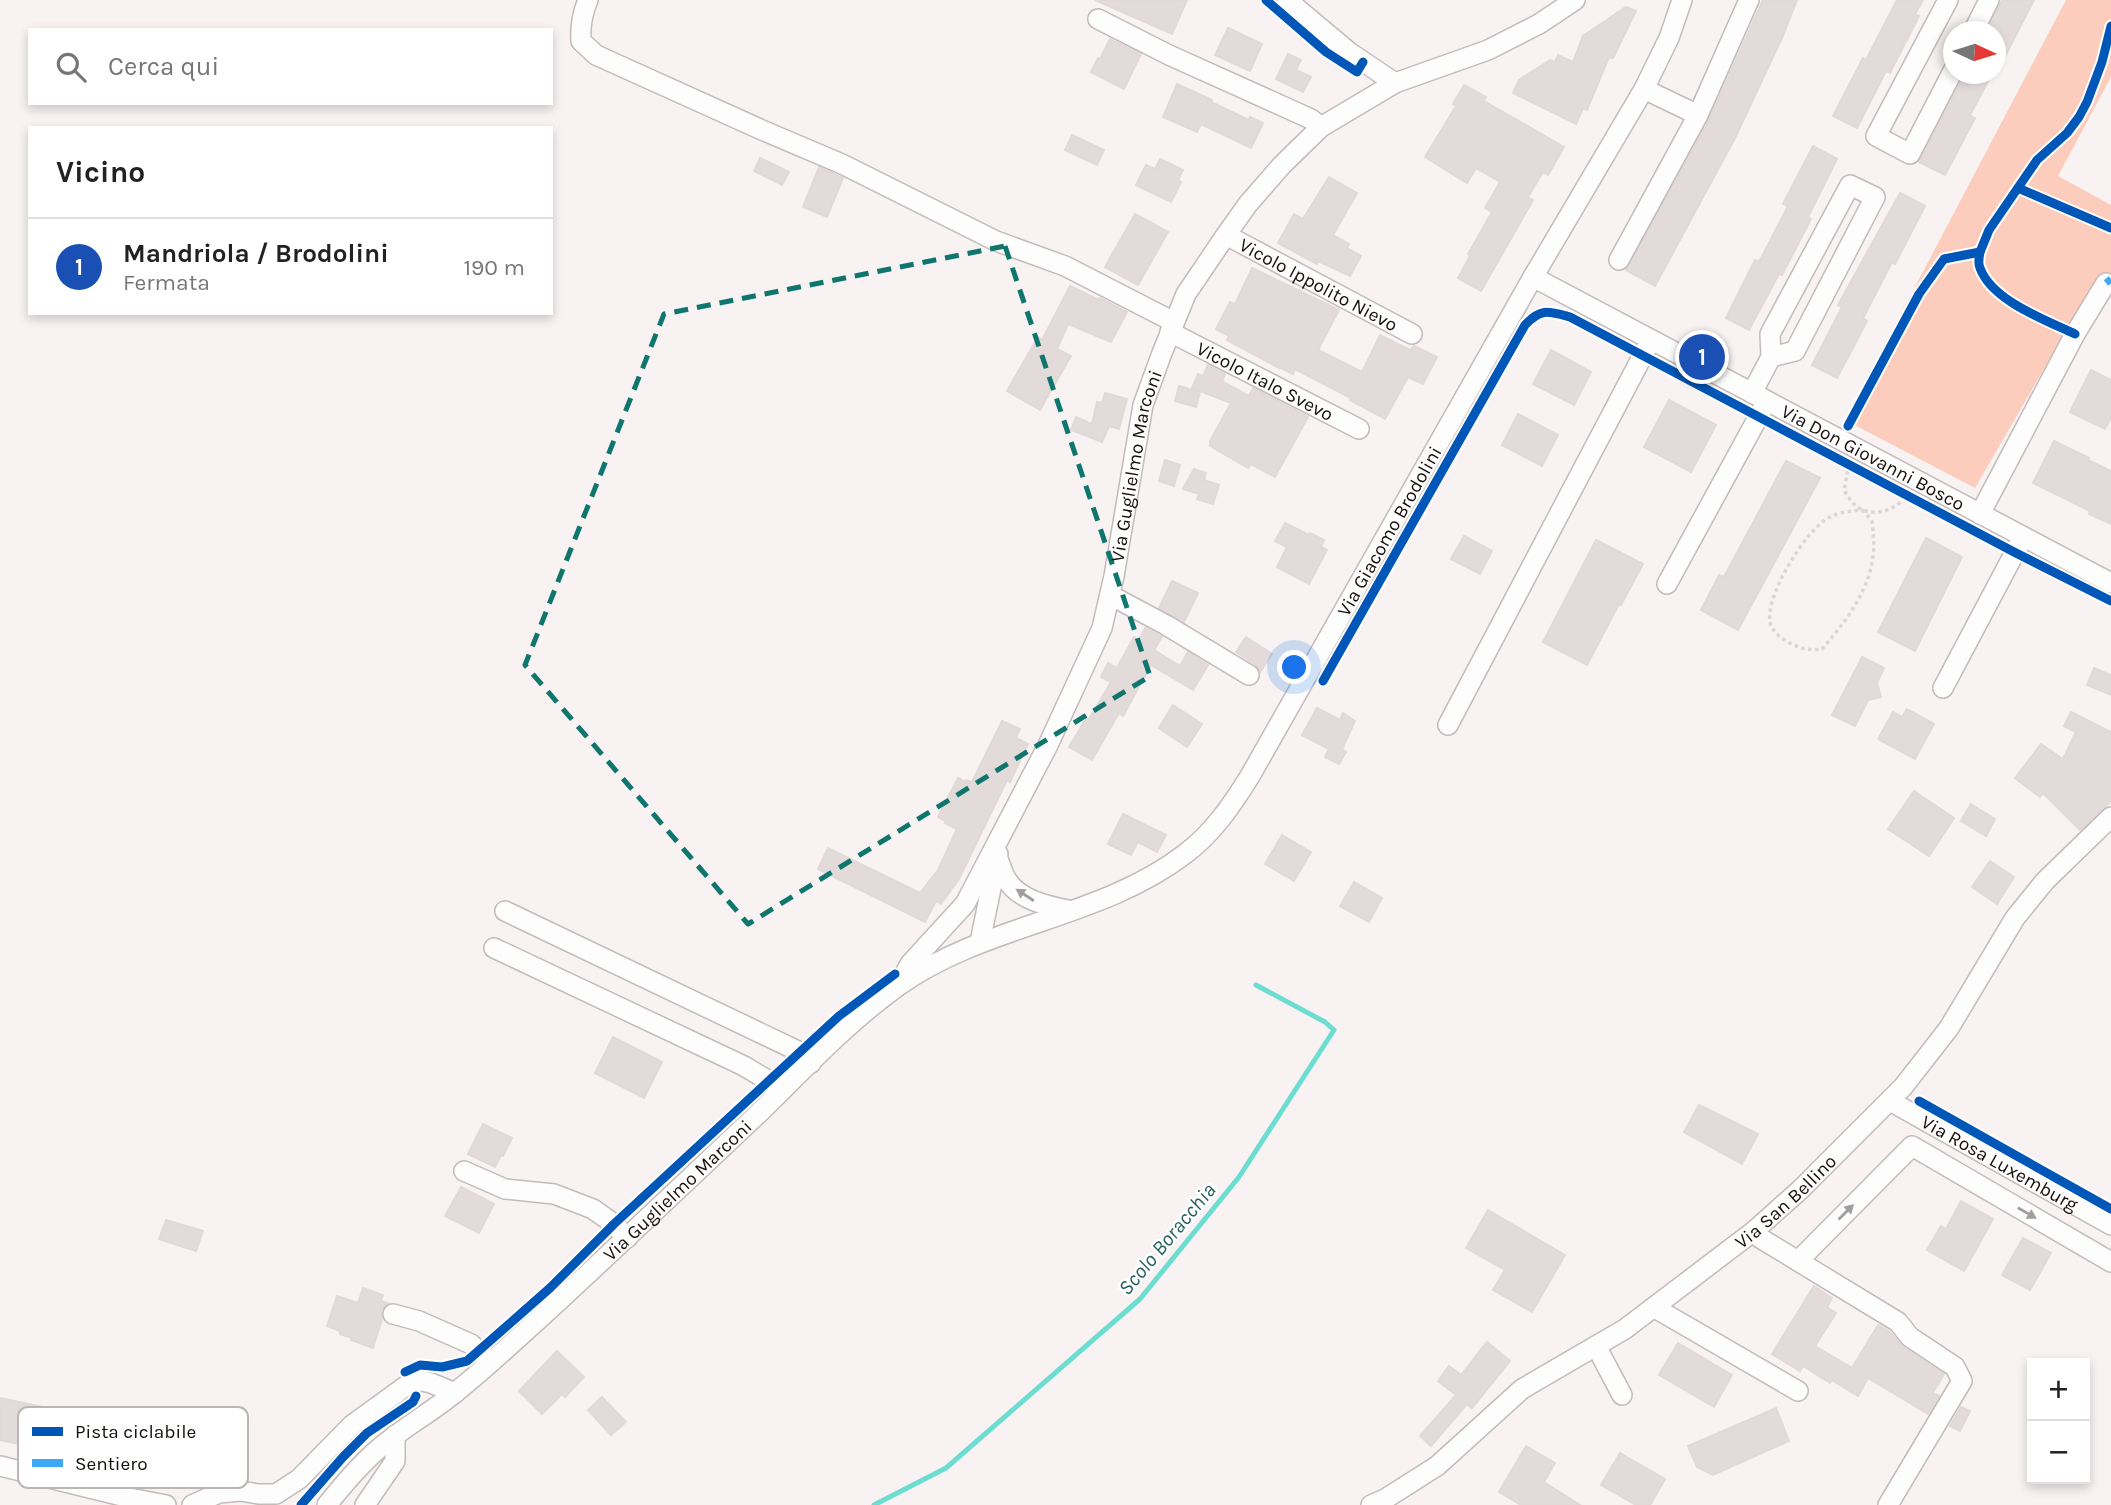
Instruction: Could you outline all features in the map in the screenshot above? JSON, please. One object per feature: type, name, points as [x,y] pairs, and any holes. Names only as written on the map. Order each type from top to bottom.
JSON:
[{"type":"street","name":"Vicolo Italo Svevo","points":[[588,0],[583,9],[581,41],[596,55],[842,164],[996,241],[1065,265],[1359,429]]},
{"type":"street","points":[[1287,0],[1349,52],[1395,83]]},
{"type":"street","name":"Via Guglielmo Marconi","points":[[898,986],[910,964],[965,904],[1048,745],[1102,628],[1143,405],[1186,294],[1226,235],[1248,204],[1282,165],[1321,127],[1395,83],[1488,50],[1539,24],[1575,0]]},
{"type":"street","name":"Via Giacomo Brodolini","points":[[977,943],[1137,884],[1167,866],[1204,838],[1230,808],[1533,277],[1644,89],[1669,38],[1682,0]]},
{"type":"street","points":[[1619,260],[1698,115],[1749,0]]},
{"type":"street","points":[[1946,84],[1910,154],[1877,136],[1948,0]]},
{"type":"street","points":[[1978,21],[1989,0]]},
{"type":"street","points":[[1098,19],[1169,55],[1311,119],[1321,127]]},
{"type":"street","points":[[1644,89],[1698,115]]},
{"type":"street","name":"Via Don Giovanni Bosco","points":[[1667,584],[1760,397],[1771,357],[1770,334],[1850,185],[1875,197],[1794,351],[1771,357]]},
{"type":"street","name":"Vicolo Ippolito Nievo","points":[[1226,235],[1412,334]]},
{"type":"street","name":"Via Don Giovanni Bosco","points":[[1533,277],[2111,583]]},
{"type":"street","name":"Via Don Giovanni Bosco","points":[[1980,514],[2106,283]]},
{"type":"street","points":[[1448,725],[1651,340]]},
{"type":"street","points":[[1943,688],[2023,537]]},
{"type":"street","points":[[1110,595],[1249,675]]},
{"type":"street","name":"Via San Bellino","points":[[1380,1503],[1437,1466],[1522,1389],[1625,1329],[1754,1231],[1800,1190],[1903,1087],[1949,1028],[2015,918],[2045,881],[2111,817]]},
{"type":"street","name":"Via Guglielmo Marconi","points":[[327,1505],[355,1471],[395,1436],[455,1394],[490,1363],[627,1238],[850,1026],[898,986],[933,964],[977,943],[998,859],[1001,835]]},
{"type":"street","points":[[998,859],[1008,883],[1023,895],[1039,904],[1069,911]]},
{"type":"street","points":[[965,904],[961,922],[965,933],[977,943]]},
{"type":"street","points":[[505,911],[800,1052],[811,1063]]},
{"type":"street","points":[[494,948],[744,1066],[768,1081],[779,1093]]},
{"type":"street","name":"Via Rosa Luxemburg","points":[[1890,1101],[2111,1226]]},
{"type":"street","points":[[1798,1261],[1912,1146],[2111,1262]]},
{"type":"street","points":[[1970,1180],[1984,1154]]},
{"type":"street","points":[[464,1171],[505,1189],[554,1194],[593,1209],[614,1224],[627,1238]]},
{"type":"street","points":[[1754,1231],[1760,1238],[1898,1322],[1910,1337],[1955,1367],[1962,1381],[1888,1505]]},
{"type":"street","points":[[1657,1305],[1655,1308],[1798,1391]]},
{"type":"street","points":[[393,1314],[419,1321],[471,1343],[490,1363]]},
{"type":"street","points":[[1596,1346],[1622,1395]]},
{"type":"street","points":[[192,1505],[219,1493],[241,1491],[276,1494],[299,1479],[352,1425],[410,1384],[432,1382],[455,1394]]},
{"type":"street","points":[[365,1505],[395,1461],[395,1436]]},
{"type":"street","points":[[0,1466],[18,1470]]},
{"type":"street","points":[[89,1488],[166,1505]]},
{"type":"path","points":[[1849,464],[1844,490],[1850,500],[1861,510],[1872,523],[1875,543],[1872,568],[1851,612],[1822,649],[1810,651],[1798,647],[1777,634],[1771,625],[1770,613],[1773,598],[1786,572],[1812,532],[1828,517],[1861,510],[1878,512],[1892,509],[1903,502],[1906,494]]},
{"type":"highlighted area","points":[[1005,246],[1150,676],[748,924],[525,665],[664,314]]},
{"type":"shaded area","points":[[2066,0],[2111,0],[2111,77],[2058,176],[2111,205],[2111,280],[2099,274],[1975,488],[1845,420]]},
{"type":"building","points":[[1095,0],[1187,0],[1172,34]]},
{"type":"building","points":[[1763,0],[1797,0],[1735,138],[1655,286],[1626,270],[1709,120]]},
{"type":"building","points":[[1897,0],[1923,0],[1915,14],[1919,16],[1890,73],[1886,71],[1857,128],[1833,116]]},
{"type":"building","points":[[2002,0],[2034,0],[2006,55],[2006,21],[1992,21]]},
{"type":"building","points":[[1626,7],[1636,11],[1613,58],[1609,57],[1587,110],[1583,108],[1576,124],[1513,93],[1519,80],[1550,60],[1555,62],[1558,55],[1573,62],[1583,36]]},
{"type":"building","points":[[1228,28],[1262,44],[1250,71],[1215,55]]},
{"type":"building","points":[[1110,39],[1141,54],[1124,89],[1091,72]]},
{"type":"building","points":[[1288,54],[1301,60],[1296,70],[1311,77],[1303,92],[1276,79]]},
{"type":"building","points":[[1177,84],[1249,120],[1250,117],[1263,123],[1251,148],[1201,124],[1197,132],[1163,117]]},
{"type":"building","points":[[1960,84],[1987,84],[1970,115],[1975,118],[1945,175],[1919,162]]},
{"type":"building","points":[[1464,85],[1486,97],[1484,101],[1564,147],[1548,175],[1543,172],[1528,197],[1533,200],[1481,291],[1458,278],[1470,256],[1468,254],[1492,212],[1485,208],[1500,182],[1476,168],[1467,183],[1425,157],[1456,106],[1453,104]]},
{"type":"building","points":[[1072,135],[1104,150],[1097,165],[1065,150]]},
{"type":"building","points":[[1813,146],[1837,159],[1808,217],[1811,219],[1749,330],[1726,318],[1755,260],[1759,262],[1788,206],[1783,204]]},
{"type":"building","points":[[760,158],[789,172],[782,185],[754,171]]},
{"type":"building","points":[[1160,159],[1183,170],[1178,180],[1181,182],[1171,202],[1136,185],[1146,165],[1155,169]]},
{"type":"building","points":[[819,167],[843,178],[827,217],[803,207]]},
{"type":"building","points":[[1329,177],[1357,193],[1333,235],[1349,244],[1347,248],[1361,256],[1350,276],[1318,261],[1317,264],[1278,243],[1294,214],[1303,219]]},
{"type":"building","points":[[1900,193],[1925,206],[1863,318],[1867,321],[1837,378],[1812,365],[1842,307],[1838,305]]},
{"type":"building","points":[[1135,214],[1168,232],[1138,285],[1105,267]]},
{"type":"building","points":[[1252,268],[1339,310],[1318,350],[1362,372],[1380,335],[1410,350],[1414,346],[1437,357],[1423,384],[1408,377],[1385,419],[1295,369],[1293,374],[1227,340],[1229,336],[1216,329],[1230,302],[1235,304]]},
{"type":"building","points":[[1070,286],[1127,312],[1111,342],[1068,324],[1057,349],[1071,356],[1040,410],[1007,391],[1038,337],[1042,340]]},
{"type":"building","points":[[1551,350],[1591,372],[1574,405],[1533,384]]},
{"type":"building","points":[[1208,365],[1225,374],[1222,381],[1249,396],[1253,388],[1308,417],[1275,477],[1251,464],[1248,468],[1210,446],[1210,441],[1231,403],[1192,388],[1198,374],[1203,376]]},
{"type":"building","points":[[2091,370],[2111,380],[2111,418],[2105,429],[2070,412]]},
{"type":"building","points":[[1179,386],[1200,392],[1196,407],[1175,401]]},
{"type":"building","points":[[1105,393],[1127,399],[1119,429],[1109,426],[1102,442],[1071,430],[1076,417],[1092,424],[1097,402],[1102,403]]},
{"type":"building","points":[[1669,400],[1716,425],[1691,472],[1644,447]]},
{"type":"building","points":[[1518,414],[1558,435],[1542,466],[1502,445]]},
{"type":"building","points":[[2054,441],[2111,471],[2111,524],[2033,483]]},
{"type":"building","points":[[1165,460],[1180,465],[1174,486],[1159,481]]},
{"type":"building","points":[[1786,461],[1820,478],[1738,630],[1701,610],[1719,575],[1724,577]]},
{"type":"building","points":[[1194,469],[1206,473],[1204,480],[1219,485],[1213,504],[1197,499],[1199,494],[1183,489]]},
{"type":"building","points":[[1285,523],[1324,540],[1321,547],[1327,550],[1309,584],[1277,567],[1287,547],[1275,541]]},
{"type":"building","points":[[1464,536],[1492,551],[1480,574],[1451,559]]},
{"type":"building","points":[[1926,538],[1962,557],[1915,651],[1878,632]]},
{"type":"building","points":[[1596,540],[1643,564],[1587,665],[1543,642]]},
{"type":"building","points":[[1172,581],[1198,593],[1184,622],[1159,608]]},
{"type":"building","points":[[1145,628],[1162,637],[1154,650],[1180,666],[1188,652],[1208,665],[1193,690],[1151,665],[1123,716],[1119,713],[1092,760],[1069,747],[1111,682],[1101,677],[1108,663],[1117,668],[1134,637],[1139,640]]},
{"type":"building","points":[[1246,637],[1272,654],[1260,672],[1256,665],[1236,652]]},
{"type":"building","points":[[1862,657],[1884,668],[1877,683],[1881,697],[1868,700],[1855,726],[1832,715]]},
{"type":"building","points":[[2094,668],[2111,675],[2111,695],[2087,685]]},
{"type":"building","points":[[1173,705],[1202,724],[1187,747],[1159,728]]},
{"type":"building","points":[[1317,708],[1340,720],[1343,713],[1355,721],[1342,749],[1346,752],[1339,764],[1325,757],[1329,749],[1302,735]]},
{"type":"building","points":[[1907,709],[1934,724],[1915,759],[1878,739],[1893,712],[1902,717]]},
{"type":"building","points":[[2071,712],[2111,732],[2111,801],[2080,830],[2043,793],[2040,797],[2015,778],[2041,744],[2063,759],[2076,732],[2064,726]]},
{"type":"building","points":[[1002,721],[1020,729],[1016,738],[1028,744],[1010,782],[1007,780],[959,879],[941,904],[936,901],[925,922],[818,869],[828,848],[920,893],[938,870],[957,829],[938,817],[958,778],[972,782]]},
{"type":"building","points":[[1914,791],[1954,818],[1929,856],[1888,829]]},
{"type":"building","points":[[1971,804],[1995,819],[1986,836],[1961,821]]},
{"type":"building","points":[[1123,814],[1166,835],[1157,852],[1138,842],[1131,855],[1108,844]]},
{"type":"building","points":[[1282,835],[1311,852],[1294,881],[1265,864]]},
{"type":"building","points":[[1990,861],[2014,877],[1997,904],[1972,887]]},
{"type":"building","points":[[1354,882],[1382,898],[1369,922],[1340,906]]},
{"type":"building","points":[[613,1037],[662,1062],[644,1098],[595,1073]]},
{"type":"building","points":[[1699,1105],[1758,1134],[1742,1164],[1684,1132]]},
{"type":"building","points":[[483,1124],[512,1138],[495,1167],[468,1154]]},
{"type":"building","points":[[461,1187],[494,1204],[479,1233],[445,1216]]},
{"type":"building","points":[[1961,1201],[1993,1219],[1964,1271],[1927,1250],[1941,1226],[1946,1229]]},
{"type":"building","points":[[1488,1210],[1565,1255],[1532,1312],[1493,1290],[1505,1270],[1466,1248]]},
{"type":"building","points":[[166,1220],[203,1231],[196,1251],[159,1239]]},
{"type":"building","points":[[2023,1238],[2051,1253],[2030,1290],[2002,1275]]},
{"type":"building","points":[[1814,1286],[1832,1298],[1827,1307],[1836,1313],[1815,1346],[1852,1368],[1878,1325],[1890,1332],[1903,1347],[1944,1374],[1933,1393],[1939,1396],[1928,1414],[1868,1378],[1858,1396],[1803,1366],[1800,1371],[1772,1354]]},
{"type":"building","points":[[363,1288],[383,1295],[381,1301],[388,1303],[381,1310],[382,1319],[373,1348],[351,1340],[352,1338],[340,1334],[340,1331],[327,1326],[337,1296],[358,1303]]},
{"type":"building","points":[[1487,1342],[1510,1361],[1472,1408],[1467,1404],[1431,1446],[1420,1436],[1456,1395],[1438,1381],[1449,1366],[1461,1375]]},
{"type":"building","points":[[1678,1343],[1732,1375],[1714,1407],[1659,1375]]},
{"type":"building","points":[[557,1351],[584,1377],[565,1397],[562,1394],[542,1414],[519,1391]]},
{"type":"building","points":[[602,1397],[626,1422],[611,1435],[588,1410]]},
{"type":"building","points":[[0,1398],[43,1407],[18,1407],[18,1444],[0,1440]]},
{"type":"building","points":[[1961,1407],[1970,1411],[1960,1431],[1950,1426]]},
{"type":"building","points":[[1776,1408],[1789,1441],[1713,1475],[1697,1467],[1688,1446]]},
{"type":"building","points":[[1526,1446],[1555,1463],[1544,1482],[1580,1505],[1521,1505],[1499,1492]]},
{"type":"building","points":[[1620,1453],[1665,1479],[1650,1505],[1636,1505],[1601,1485]]},
{"type":"waterway","name":"Scolo Boracchia","points":[[874,1505],[946,1468],[1140,1299],[1239,1177],[1334,1030],[1325,1022],[1256,985]]},
{"type":"marked path","points":[[2106,283],[2111,279]]},
{"type":"cycle path","points":[[1266,0],[1326,52],[1357,72],[1363,62]]},
{"type":"cycle path","points":[[1848,426],[1919,294],[1944,259],[1980,252],[1989,230],[2037,160],[2067,133],[2079,117],[2102,62],[2111,26]]},
{"type":"cycle path","points":[[2018,188],[2111,228]]},
{"type":"cycle path","points":[[1980,252],[1980,268],[1986,280],[1996,290],[2035,316],[2075,334]]},
{"type":"cycle path","points":[[1323,681],[1525,325],[1545,312],[1570,317],[2111,601]]},
{"type":"cycle path","points":[[405,1372],[420,1365],[442,1367],[467,1361],[550,1288],[614,1224],[839,1016],[895,974]]},
{"type":"cycle path","points":[[1919,1101],[2111,1209]]},
{"type":"cycle path","points":[[301,1505],[367,1433],[413,1402],[416,1396]]},
{"type":"place","name":"Mandriola / Brodolini","points":[[1702,357]]}]
